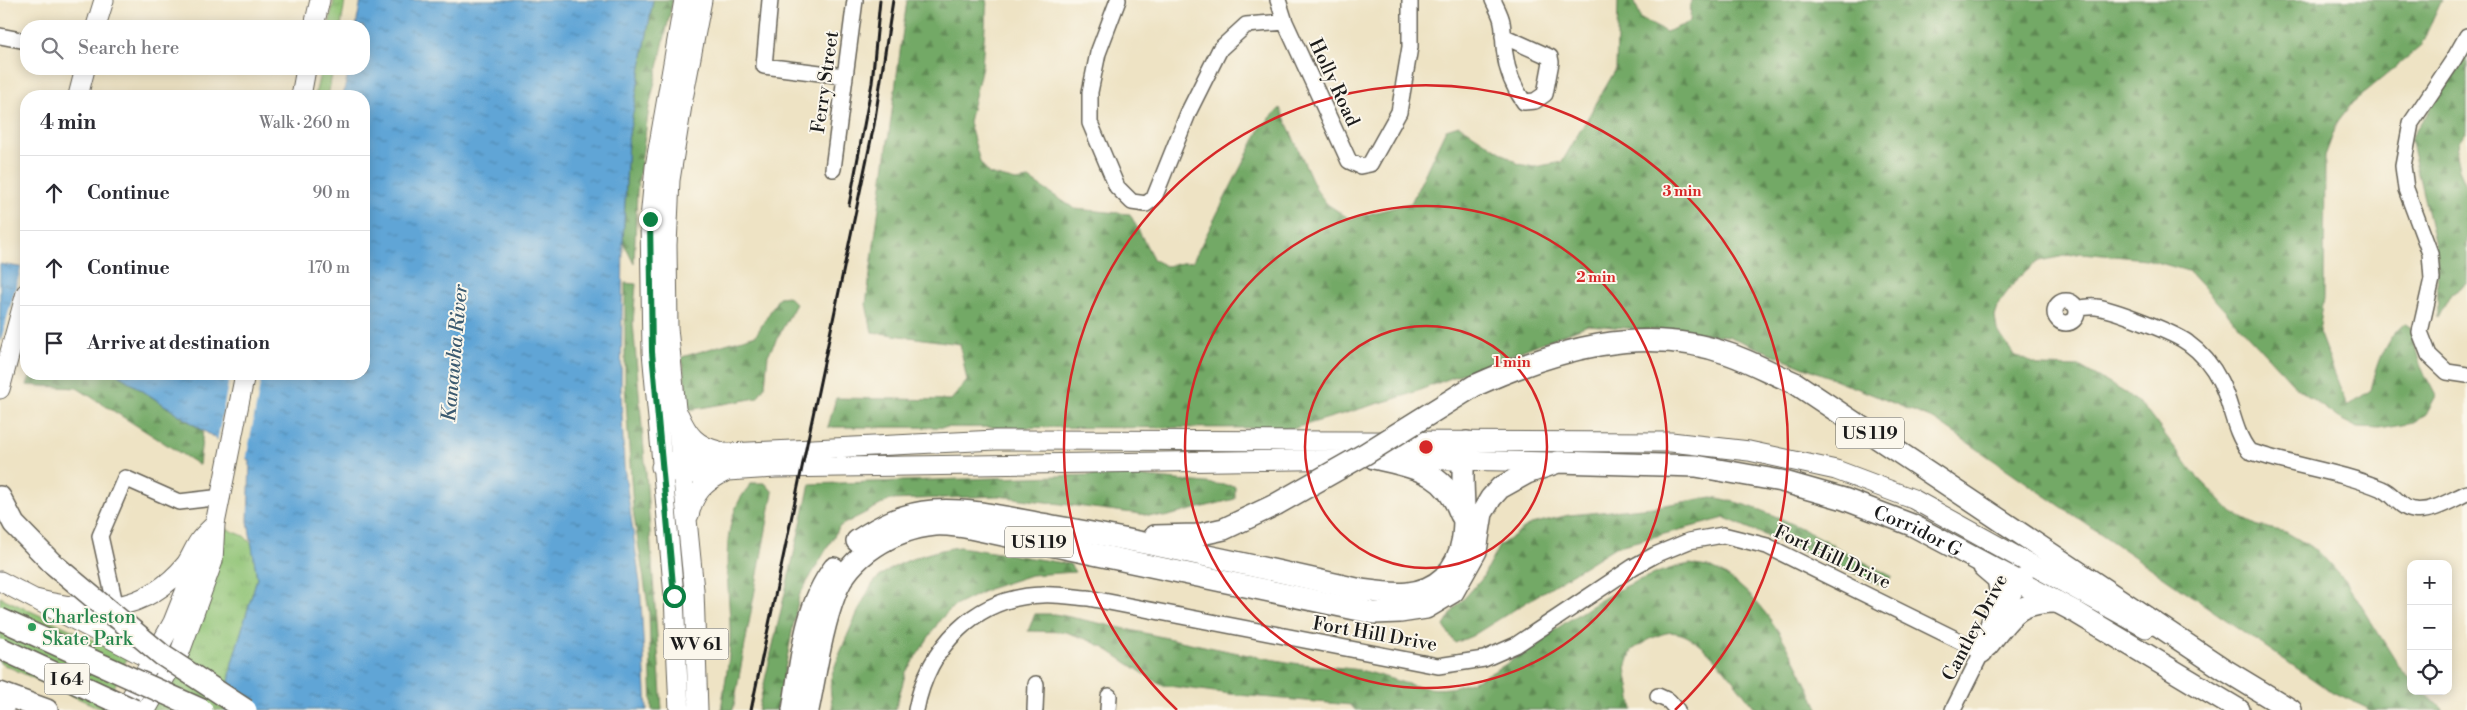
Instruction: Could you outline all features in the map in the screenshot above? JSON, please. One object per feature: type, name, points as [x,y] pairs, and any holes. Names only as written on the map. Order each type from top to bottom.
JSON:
[{"type":"highway","name":"US 119","points":[[801,707],[808,621],[823,585],[845,553],[858,541],[898,517],[935,510],[975,513],[1120,537],[1197,535],[1224,529],[1275,505],[1365,454],[1474,386],[1516,367],[1558,353],[1590,346],[1632,341],[1680,342],[1729,354],[1795,383],[2225,670],[2291,710]]},
{"type":"highway","points":[[1120,537],[1361,590],[1395,594],[1417,592],[1433,586],[1446,574],[1456,561],[1462,547],[1467,453]]},
{"type":"highway","points":[[1463,576],[1471,549],[1473,530],[1467,453]]},
{"type":"highway","points":[[1374,458],[1418,469],[1437,479],[1452,495],[1464,522]]},
{"type":"highway","name":"US 119","points":[[801,707],[833,601],[848,572],[865,553],[886,540],[935,525],[965,527],[1374,613],[1400,612],[1426,608],[1453,592],[1476,551],[1482,513],[1500,488],[1527,473],[1558,462]]},
{"type":"highway","name":"Corridor G","points":[[1558,462],[1696,466],[1781,481],[1844,499],[1912,526],[2020,582],[2239,710]]},
{"type":"highway","points":[[0,497],[14,524],[52,563],[162,655],[246,710]]},
{"type":"highway","points":[[0,534],[52,563]]},
{"type":"highway","points":[[1968,555],[1991,571],[1998,579],[2000,586],[2001,594],[1982,652]]},
{"type":"highway","points":[[1982,652],[2016,612],[2029,604],[2057,602]]},
{"type":"highway","name":"I 64","points":[[0,619],[202,710]]},
{"type":"highway","name":"I 64","points":[[0,648],[134,710]]},
{"type":"highway","points":[[0,693],[47,710]]},
{"type":"main road","points":[[98,20],[104,0]]},
{"type":"main road","points":[[315,20],[320,0]]},
{"type":"main road","name":"WV 61","points":[[679,710],[674,596],[652,352],[650,219],[655,168],[684,0]]},
{"type":"main road","name":"WV 61","points":[[698,710],[694,590],[668,328],[667,245],[670,180],[682,99],[702,0]]},
{"type":"main road","points":[[80,90],[83,75]]},
{"type":"main road","points":[[302,90],[305,75]]},
{"type":"main road","points":[[0,389],[20,315]]},
{"type":"main road","points":[[146,710],[189,631],[213,561],[215,524],[244,380]]},
{"type":"main road","points":[[675,407],[694,441],[728,462],[1374,458],[1672,442],[1749,451],[1836,470],[1913,498],[2225,670]]},
{"type":"main road","points":[[661,467],[996,440],[1467,453],[1558,462]]},
{"type":"main road","points":[[688,526],[692,504],[699,490],[728,462]]},
{"type":"main road","points":[[35,599],[83,609],[116,608],[135,601],[167,582],[185,564],[200,539],[215,524]]},
{"type":"main road","points":[[124,710],[173,622],[199,557],[215,524]]},
{"type":"main road","points":[[0,581],[169,669]]},
{"type":"main road","points":[[0,708],[4,710]]},
{"type":"street","points":[[770,0],[764,66],[844,76]]},
{"type":"street","name":"Ferry Street","points":[[833,169],[855,0]]},
{"type":"street","points":[[1118,0],[1096,63],[1090,92],[1090,123],[1117,187],[1132,202],[1146,204],[1154,198],[1189,110],[1220,49],[1246,25],[1285,22]]},
{"type":"street","name":"Holly Road","points":[[1278,0],[1285,22],[1349,161],[1360,166],[1370,164],[1399,112],[1406,80],[1410,47],[1410,0]]},
{"type":"street","points":[[1493,0],[1502,22],[1503,36]]},
{"type":"street","points":[[0,36],[20,40]]},
{"type":"street","points":[[2467,36],[2454,59],[2410,123],[2404,166],[2406,189],[2430,253],[2432,279],[2420,332],[2429,355],[2448,372],[2467,375]]},
{"type":"street","points":[[2076,308],[2095,307],[2124,315],[2187,341],[2206,358],[2220,380],[2233,410],[2241,441],[2249,451],[2364,482],[2385,490],[2410,510],[2421,511],[2437,507],[2467,493]]},
{"type":"street","points":[[116,608],[100,536],[125,478],[179,502],[222,496]]},
{"type":"street","name":"Fort Hill Drive","points":[[916,710],[924,679],[946,641],[970,619],[987,608],[1016,598],[1042,595],[1088,598],[1438,666],[1484,659],[1508,648],[1633,567],[1689,541],[1723,536],[1767,546],[1982,652]]},
{"type":"street","name":"Cantley Drive","points":[[1958,708],[1982,652],[2032,563]]},
{"type":"street","points":[[1035,710],[1036,684]]},
{"type":"street","points":[[1658,696],[1669,701],[1677,710]]},
{"type":"green space","points":[[334,0],[345,0],[342,20],[330,20]]},
{"type":"green space","points":[[653,0],[673,0],[649,108],[637,191],[634,264],[623,242],[628,140]]},
{"type":"green space","points":[[907,0],[987,0],[982,66],[969,122],[980,162],[989,174],[1016,181],[1029,179],[1075,209],[1130,214],[1154,260],[1166,266],[1193,261],[1261,127],[1280,108],[1317,191],[1327,204],[1350,219],[1411,203],[1446,129],[1459,125],[1519,164],[1534,167],[1562,162],[1616,69],[1618,0],[1634,0],[1641,19],[1666,32],[1690,22],[1691,0],[2442,0],[2420,47],[2352,103],[2338,121],[2325,156],[2324,298],[2319,332],[2347,406],[2371,390],[2386,345],[2404,323],[2410,327],[2420,365],[2436,396],[2426,414],[2414,423],[2380,429],[2358,428],[2338,418],[2296,387],[2188,271],[2146,259],[2081,253],[2039,261],[2017,279],[1999,303],[1995,316],[1997,330],[2014,355],[2040,366],[2081,367],[2127,394],[2148,412],[2193,472],[2233,513],[2258,526],[2286,532],[2318,551],[2347,583],[2402,671],[2407,675],[2407,695],[2427,695],[2443,710],[2371,710],[2327,689],[1935,420],[1728,336],[1588,325],[1407,395],[1295,428],[828,427],[836,398],[951,400],[967,381],[960,344],[872,332],[866,304]]},
{"type":"green space","points":[[2467,55],[2467,131],[2459,142],[2456,155],[2459,169],[2467,187],[2467,283],[2451,294],[2438,318],[2437,254],[2410,139]]},
{"type":"green space","points":[[320,75],[332,75],[329,90],[316,90]]},
{"type":"green space","points":[[625,283],[636,284],[633,323],[646,473],[662,710],[652,710],[649,612],[633,510],[625,385]]},
{"type":"green space","points":[[788,296],[796,304],[768,355],[765,386],[757,398],[689,410],[682,357],[756,335],[779,297]]},
{"type":"green space","points":[[29,380],[126,380],[203,431],[199,465],[77,388],[27,385]]},
{"type":"green space","points":[[1119,474],[1235,486],[1235,499],[1164,517],[998,496],[890,500],[840,526],[799,596],[777,710],[758,710],[810,484]]},
{"type":"green space","points":[[752,483],[765,483],[773,492],[733,710],[721,710],[730,642],[728,537],[732,518],[740,499]]},
{"type":"green space","points":[[1712,497],[1737,502],[1783,520],[1893,577],[1881,585],[1725,518],[1615,547],[1472,636],[1455,643],[1444,626],[1455,608],[1481,580],[1499,546],[1531,524],[1569,515],[1653,507]]},
{"type":"green space","points":[[215,524],[244,536],[252,544],[257,578],[232,663],[225,710],[146,710],[180,652]]},
{"type":"green space","points":[[960,547],[1070,564],[1075,572],[1031,575],[991,588],[953,607],[940,620],[906,672],[895,710],[833,710],[830,687],[833,671],[843,645],[875,581],[892,568],[914,558]]},
{"type":"green space","points":[[1690,564],[1712,568],[1731,579],[1764,611],[1789,650],[1819,710],[1757,710],[1704,648],[1692,639],[1679,633],[1662,634],[1632,650],[1626,668],[1633,710],[1355,710],[1351,705],[1238,695],[1161,685],[1103,647],[1086,639],[1066,632],[1028,631],[1035,614],[1055,614],[1253,656],[1291,663],[1359,670],[1410,685],[1436,689],[1449,688],[1475,680],[1498,669],[1616,591],[1652,575]]},
{"type":"green space","name":"Charleston Skate Park","points":[[0,597],[128,656],[104,710],[0,663]]},
{"type":"water","name":"Kanawha River","points":[[361,0],[653,0],[628,140],[623,242],[621,388],[624,466],[640,583],[647,710],[225,710],[232,663],[257,578],[248,521],[250,461],[126,380],[370,380],[370,90],[344,90],[348,75],[370,75],[370,20],[357,20]]},
{"type":"water","points":[[0,264],[20,267],[20,351],[0,353]]},
{"type":"pier","points":[[20,272],[20,353],[0,355],[0,343]]},
{"type":"pier","points":[[229,380],[261,380],[246,461],[217,442]]},
{"type":"railway","points":[[849,205],[872,83],[880,0]]},
{"type":"railway","points":[[751,710],[874,125],[893,0]]},
{"type":"place","name":"Charleston Skate Park","points":[[32,627]]},
{"type":"route","points":[[650,219],[652,352],[674,596]]}]
